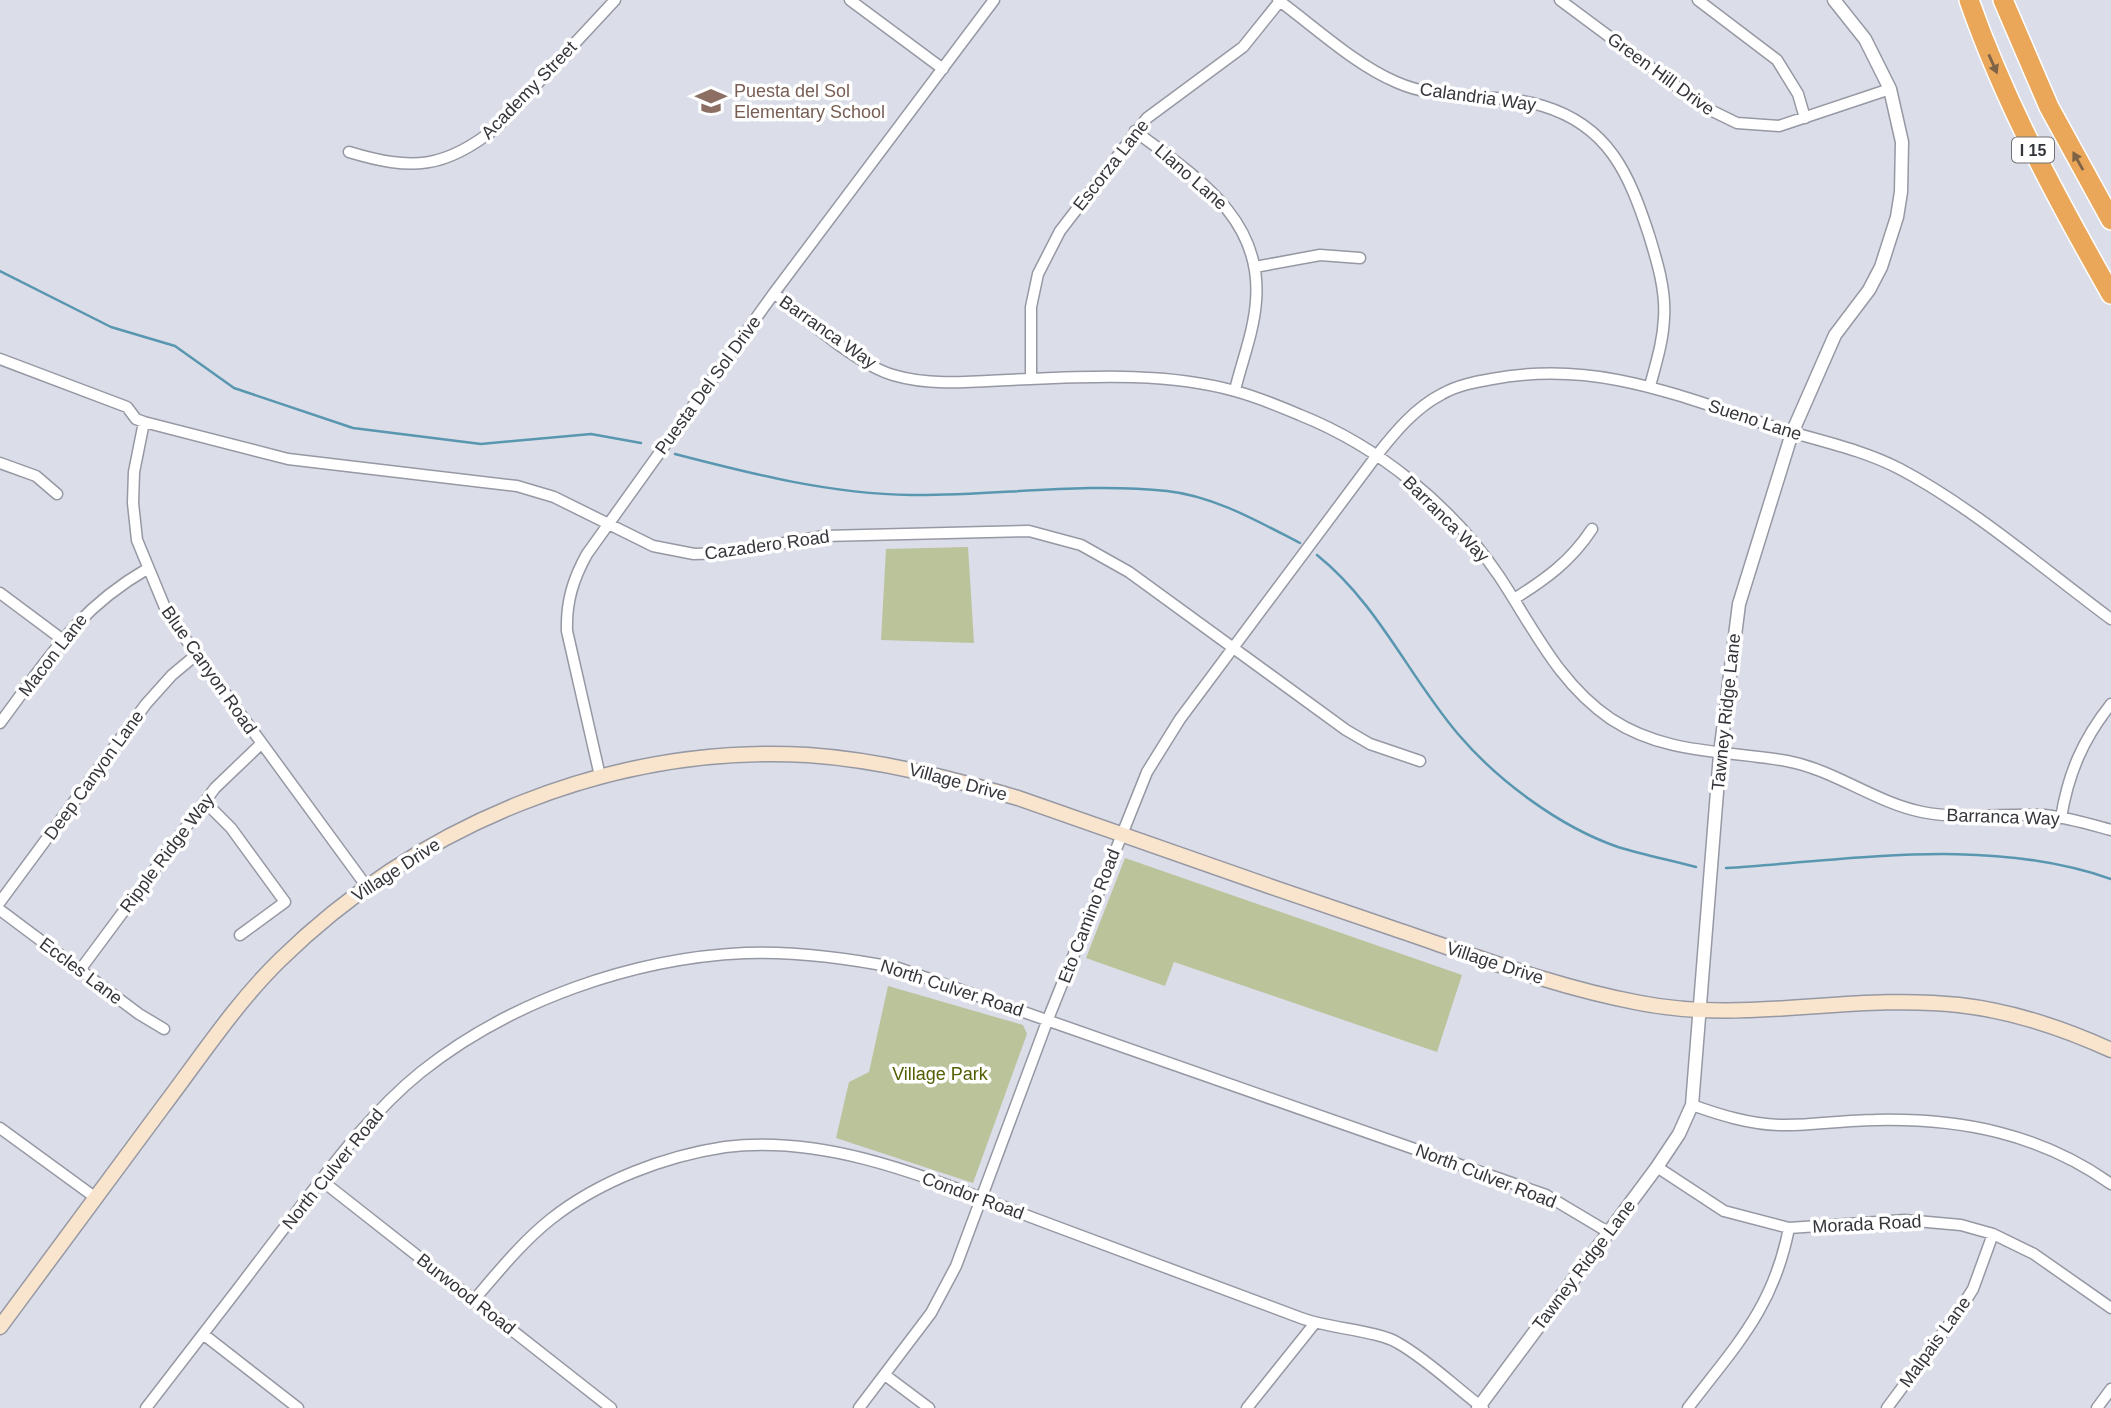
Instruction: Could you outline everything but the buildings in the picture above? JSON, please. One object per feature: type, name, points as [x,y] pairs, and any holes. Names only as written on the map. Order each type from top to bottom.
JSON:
[{"type":"highway","name":"I 15","points":[[1969,0],[1986,48],[2027,140],[2111,294]]},
{"type":"highway","name":"I 15","points":[[2003,0],[2049,107],[2111,220]]},
{"type":"main road","name":"Village Drive","points":[[0,1327],[253,989],[312,930],[367,887],[446,836],[485,817],[557,789],[600,776],[677,762],[747,755],[807,755],[863,761],[954,779],[1533,976],[1642,1004],[1699,1011],[1907,1003],[1958,1005],[2013,1014],[2111,1050]]},
{"type":"street","name":"Academy Street","points":[[349,152],[379,162],[413,166],[454,156],[476,144],[497,127],[614,0]]},
{"type":"street","points":[[850,0],[943,69]]},
{"type":"street","name":"Puesta Del Sol Drive","points":[[600,776],[570,649],[566,613],[576,573],[607,525],[774,293],[994,0]]},
{"type":"street","name":"Green Hill Drive","points":[[1560,0],[1719,116],[1756,127],[1779,126],[1890,89]]},
{"type":"street","points":[[1698,0],[1777,60],[1798,94],[1805,118]]},
{"type":"street","name":"Tawney Ridge Lane","points":[[1480,1407],[1657,1167],[1679,1134],[1692,1105],[1720,754],[1739,604],[1792,433],[1835,335],[1868,290],[1890,243],[1901,192],[1902,142],[1890,89],[1865,39],[1834,0]]},
{"type":"street","name":"Escorza Lane","points":[[1031,379],[1031,307],[1038,274],[1060,231],[1135,131],[1157,108],[1243,47],[1279,1]]},
{"type":"street","name":"Calandria Way","points":[[1279,1],[1396,82],[1437,94],[1540,104],[1576,120],[1611,150],[1622,164],[1640,207],[1664,296],[1660,351],[1650,386]]},
{"type":"street","name":"Llano Lane","points":[[1135,131],[1225,203],[1245,234],[1255,267],[1256,303],[1235,390]]},
{"type":"street","points":[[1255,267],[1321,255],[1360,258]]},
{"type":"street","name":"Barranca Way","points":[[774,293],[824,333],[894,375],[952,382],[1123,377],[1235,390],[1306,417],[1377,455],[1455,523],[1484,555],[1556,667],[1595,706],[1648,738],[1693,751],[1803,764],[1886,802],[1928,813],[2061,818],[2111,830]]},
{"type":"street","name":"Cazadero Road","points":[[0,359],[127,407],[136,419],[144,422],[264,455],[517,486],[554,497],[607,525],[673,551],[710,555],[824,536],[1010,531],[1038,533],[1081,545],[1110,560],[1346,730],[1370,744],[1420,761]]},
{"type":"street","name":"Sueno Lane","points":[[1377,455],[1421,408],[1443,393],[1464,384],[1536,373],[1572,373],[1604,376],[1650,386],[1859,452],[1901,470],[1987,527],[2111,619]]},
{"type":"street","name":"Blue Canyon Road","points":[[144,422],[134,472],[133,503],[137,540],[168,615],[367,887]]},
{"type":"street","name":"Eto Camino Road","points":[[859,1408],[944,1291],[1143,779],[1161,748],[1233,648],[1377,455]]},
{"type":"street","points":[[0,463],[36,476],[57,494]]},
{"type":"street","points":[[1514,599],[1552,576],[1570,559],[1592,528]]},
{"type":"street","name":"Macon Lane","points":[[0,723],[94,604],[147,569]]},
{"type":"street","points":[[0,593],[63,640]]},
{"type":"street","name":"Deep Canyon Lane","points":[[0,902],[146,704],[172,675],[195,655]]},
{"type":"street","points":[[2061,818],[2066,786],[2074,762],[2111,704]]},
{"type":"street","name":"Ripple Ridge Way","points":[[80,970],[205,802],[230,772],[261,744]]},
{"type":"street","points":[[205,802],[232,828],[285,902],[240,935]]},
{"type":"street","name":"Eccles Lane","points":[[0,910],[164,1029]]},
{"type":"street","name":"North Culver Road","points":[[146,1408],[350,1143],[421,1072],[462,1044],[569,990],[645,968],[745,953],[841,957],[898,968],[1546,1195],[1608,1233]]},
{"type":"street","points":[[1692,1105],[1747,1122],[1780,1125],[1876,1120],[1950,1122],[2020,1137],[2078,1160],[2111,1184]]},
{"type":"street","points":[[0,1128],[96,1198]]},
{"type":"street","name":"Condor Road","points":[[474,1300],[513,1255],[551,1219],[622,1178],[679,1156],[727,1147],[770,1145],[817,1149],[902,1170],[1315,1323],[1397,1342],[1480,1407]]},
{"type":"street","name":"Morada Road","points":[[1657,1167],[1724,1211],[1789,1228],[1905,1220],[1961,1225],[1993,1234],[2034,1254],[2111,1308]]},
{"type":"street","name":"Burwood Road","points":[[321,1180],[611,1408]]},
{"type":"street","points":[[1688,1408],[1758,1316],[1781,1267],[1789,1228]]},
{"type":"street","name":"Malpais Lane","points":[[1886,1408],[1973,1289],[1993,1234]]},
{"type":"street","points":[[1247,1408],[1315,1323]]},
{"type":"street","points":[[203,1334],[298,1408]]},
{"type":"street","points":[[885,1375],[929,1408]]},
{"type":"street","points":[[2097,1408],[2111,1389]]},
{"type":"green space","points":[[968,547],[974,643],[881,640],[886,549]]},
{"type":"green space","points":[[1125,858],[1462,975],[1437,1052],[1174,962],[1165,986],[1086,958]]},
{"type":"green space","name":"Village Park","points":[[888,986],[1023,1025],[1027,1034],[973,1183],[836,1138],[849,1082],[869,1072]]},
{"type":"waterway","points":[[0,271],[111,327],[175,346],[234,388],[353,428],[481,444],[591,434],[641,443]]},
{"type":"waterway","points":[[675,454],[792,482],[881,494],[943,495],[1103,488],[1167,491],[1219,504],[1300,543]]},
{"type":"waterway","points":[[1317,555],[1358,595],[1458,734],[1511,785],[1552,815],[1596,838],[1628,850],[1696,867]]},
{"type":"waterway","points":[[1726,868],[1920,854],[1969,855],[2017,858],[2064,866],[2111,879]]},
{"type":"place","name":"Puesta del Sol Elementary School","points":[[711,101]]}]
